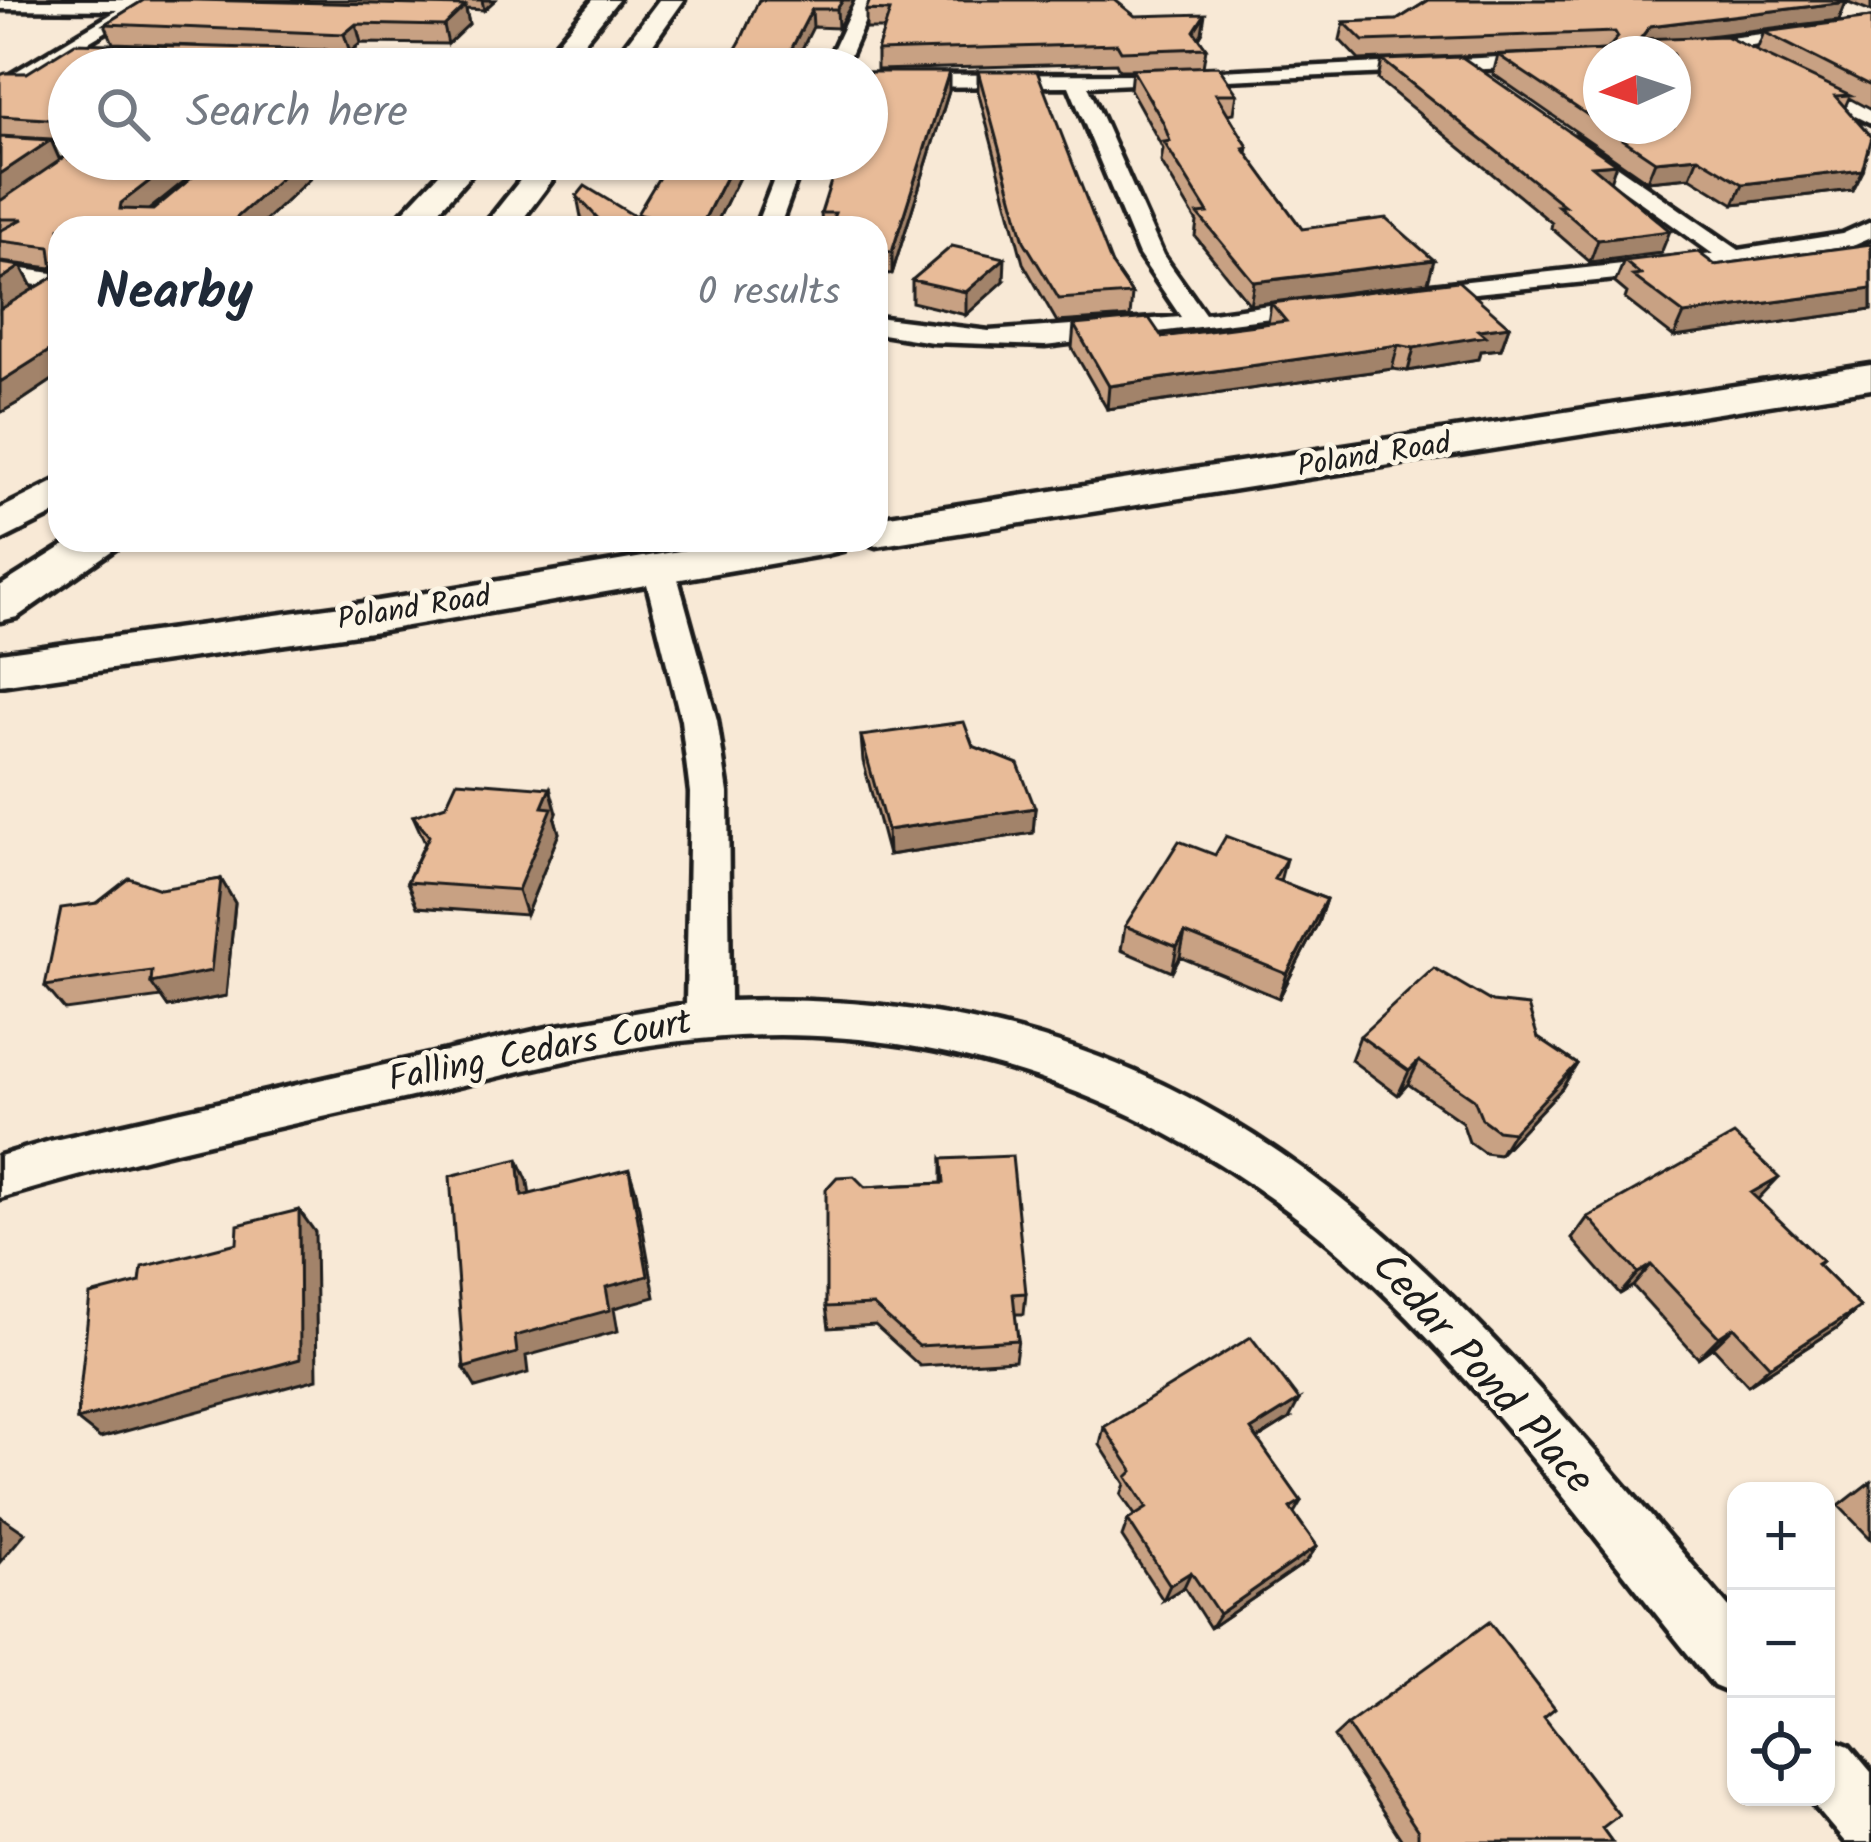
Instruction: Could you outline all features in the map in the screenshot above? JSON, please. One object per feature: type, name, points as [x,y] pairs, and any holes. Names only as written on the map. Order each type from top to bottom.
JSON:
[{"type":"street","points":[[566,48],[606,0]]},
{"type":"street","points":[[637,48],[672,0]]},
{"type":"street","points":[[843,48],[865,0]]},
{"type":"street","points":[[67,48],[143,2]]},
{"type":"street","points":[[0,4],[212,6]]},
{"type":"street","points":[[1831,7],[1871,24]]},
{"type":"street","points":[[1691,50],[1871,24]]},
{"type":"street","points":[[1725,47],[1871,118]]},
{"type":"street","points":[[0,88],[48,59]]},
{"type":"street","points":[[888,81],[1474,75],[1583,60]]},
{"type":"street","points":[[1077,82],[1151,255],[1197,322]]},
{"type":"street","points":[[1542,122],[1735,257]]},
{"type":"street","points":[[36,148],[48,140]]},
{"type":"street","points":[[0,146],[48,152]]},
{"type":"street","points":[[416,216],[450,180]]},
{"type":"street","points":[[509,216],[537,180]]},
{"type":"street","points":[[772,216],[785,180]]},
{"type":"street","points":[[888,327],[972,342],[1080,338],[1735,257],[1848,240],[1871,228]]},
{"type":"street","points":[[0,273],[48,282]]},
{"type":"street","points":[[31,308],[48,294]]},
{"type":"street","name":"Poland Road","points":[[888,530],[1871,376]]},
{"type":"street","points":[[0,528],[48,499]]},
{"type":"street","points":[[0,608],[86,552]]},
{"type":"street","name":"Poland Road","points":[[0,669],[71,663],[755,552]]},
{"type":"street","name":"Falling Cedars Court","points":[[0,1177],[139,1137],[643,1027],[708,1019],[709,793],[699,720],[659,568]]},
{"type":"street","name":"Cedar Pond Place","points":[[708,1019],[873,1021],[968,1037],[1082,1072],[1155,1103],[1246,1154],[1337,1219],[1424,1299],[1727,1653]]},
{"type":"street","points":[[1835,1780],[1871,1822]]},
{"type":"building","points":[[144,0],[465,6],[444,26],[356,24],[344,34],[105,24]]},
{"type":"building","points":[[759,0],[843,0],[837,9],[812,9],[792,48],[736,48]]},
{"type":"building","points":[[870,0],[1115,0],[1135,16],[1205,14],[1194,31],[1206,48],[1121,51],[1117,44],[888,51],[878,48],[890,11],[866,10]]},
{"type":"building","points":[[1429,0],[1846,2],[1650,26],[1642,36],[1617,36],[1615,32],[1363,41],[1344,22],[1397,20]]},
{"type":"building","points":[[1871,18],[1871,86],[1764,32]]},
{"type":"building","points":[[1725,36],[1850,95],[1835,96],[1871,137],[1862,170],[1743,184],[1698,157],[1655,161],[1630,144],[1691,144],[1691,37]]},
{"type":"building","points":[[75,43],[253,48],[67,48]]},
{"type":"building","points":[[1583,51],[1583,112],[1498,55]]},
{"type":"building","points":[[1462,57],[1616,164],[1592,166],[1670,231],[1598,240],[1558,206],[1565,206],[1382,60]]},
{"type":"building","points":[[48,60],[48,119],[0,116],[0,75],[27,73]]},
{"type":"building","points":[[1218,66],[1237,94],[1216,94],[1248,147],[1243,148],[1302,229],[1386,218],[1434,260],[1254,282],[1198,214],[1208,213],[1164,142],[1170,141],[1163,122],[1132,69]]},
{"type":"building","points":[[978,71],[1037,71],[1112,265],[1132,294],[1059,299],[1024,241]]},
{"type":"building","points":[[888,72],[949,72],[892,252],[888,252],[888,216],[821,213],[831,180],[888,180]]},
{"type":"building","points":[[0,137],[48,140],[48,142],[0,174]]},
{"type":"building","points":[[48,168],[48,180],[151,180],[121,203],[120,209],[153,210],[189,180],[279,180],[238,216],[48,216],[48,247],[0,241],[0,231],[23,219],[0,219],[0,201]]},
{"type":"building","points":[[657,180],[724,180],[706,216],[637,214]]},
{"type":"building","points":[[585,186],[634,216],[596,216],[577,196]]},
{"type":"building","points":[[1871,244],[1871,289],[1684,314],[1633,276],[1641,275],[1624,261],[1698,252],[1715,265]]},
{"type":"building","points":[[952,246],[1005,258],[966,292],[912,280]]},
{"type":"building","points":[[0,263],[21,266],[0,280]]},
{"type":"building","points":[[48,281],[48,352],[0,382],[0,309]]},
{"type":"building","points":[[1458,281],[1509,326],[1478,330],[1485,336],[1414,348],[1398,345],[1109,386],[1074,325],[1149,318],[1162,337],[1286,321],[1271,303]]},
{"type":"building","points":[[964,722],[973,746],[1018,764],[1035,808],[887,830],[861,736]]},
{"type":"building","points":[[457,781],[550,788],[542,807],[552,808],[518,890],[407,882],[429,836],[413,816],[446,805]]},
{"type":"building","points":[[1226,836],[1286,859],[1274,879],[1326,899],[1287,974],[1185,933],[1177,947],[1125,926],[1179,841],[1215,855]]},
{"type":"building","points":[[129,878],[160,889],[221,879],[211,971],[151,983],[152,971],[45,986],[61,908],[97,903]]},
{"type":"building","points":[[1434,968],[1492,1002],[1528,1006],[1538,1038],[1577,1064],[1513,1132],[1497,1130],[1482,1119],[1474,1099],[1419,1061],[1409,1071],[1360,1036]]},
{"type":"building","points":[[1734,1135],[1779,1177],[1751,1193],[1822,1261],[1817,1264],[1860,1307],[1770,1366],[1734,1327],[1719,1337],[1651,1265],[1638,1273],[1588,1217]]},
{"type":"building","points":[[1012,1156],[1026,1293],[1013,1294],[1018,1340],[919,1346],[873,1305],[826,1307],[826,1189],[837,1177],[854,1176],[865,1187],[944,1183],[942,1159]]},
{"type":"building","points":[[518,1159],[522,1196],[629,1169],[648,1276],[606,1287],[610,1310],[515,1336],[517,1353],[464,1368],[450,1176]]},
{"type":"building","points":[[299,1210],[300,1359],[77,1420],[90,1295],[140,1282],[142,1267],[237,1243],[238,1225]]},
{"type":"building","points":[[1251,1337],[1299,1400],[1251,1430],[1301,1501],[1290,1508],[1317,1546],[1219,1614],[1191,1572],[1170,1585],[1128,1520],[1147,1508],[1127,1477],[1133,1471],[1104,1427]]},
{"type":"building","points":[[1489,1622],[1555,1708],[1544,1717],[1619,1815],[1602,1828],[1612,1842],[1418,1842],[1418,1831],[1347,1725]]}]
